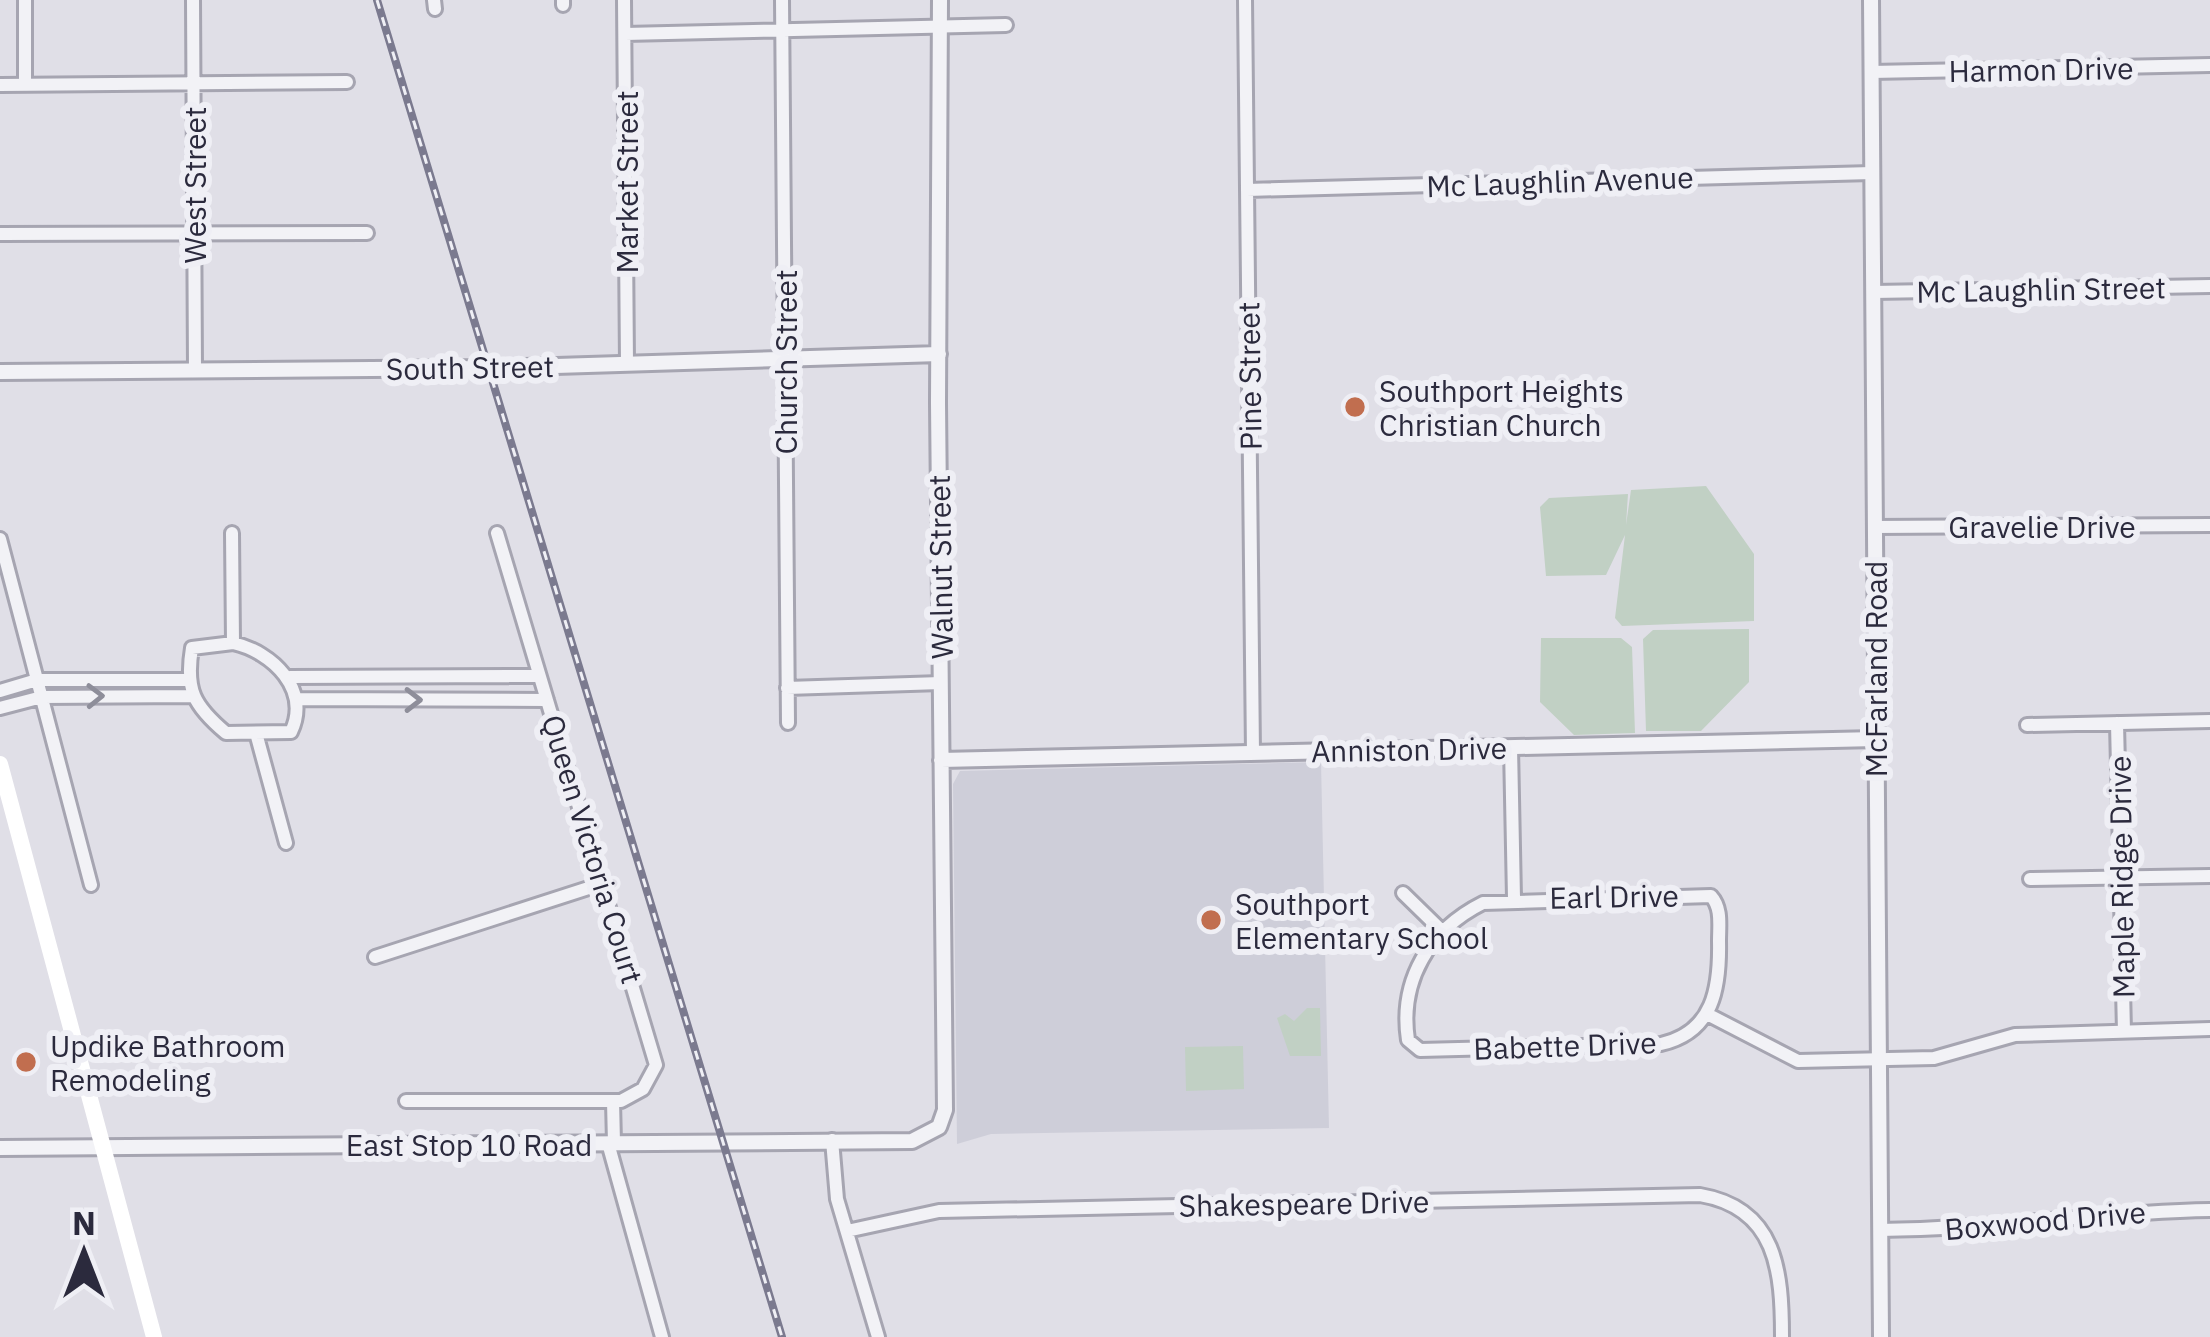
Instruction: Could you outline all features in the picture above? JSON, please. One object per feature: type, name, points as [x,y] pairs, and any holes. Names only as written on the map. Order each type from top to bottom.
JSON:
[{"type":"main road","points":[[0,764],[154,1337]]},
{"type":"street","points":[[25,0],[25,85]]},
{"type":"street","name":"West Street","points":[[193,0],[195,370]]},
{"type":"street","name":"Market Street","points":[[625,0],[627,364]]},
{"type":"street","name":"Church Street","points":[[782,0],[788,723]]},
{"type":"street","name":"Walnut Street","points":[[935,1132],[945,1109],[940,0]]},
{"type":"street","name":"Pine Street","points":[[1245,0],[1253,753]]},
{"type":"street","name":"McFarland Road","points":[[1870,0],[1881,1337]]},
{"type":"street","points":[[625,34],[1006,25]]},
{"type":"street","name":"Harmon Drive","points":[[1871,72],[2210,65]]},
{"type":"street","points":[[0,86],[347,82]]},
{"type":"street","name":"Mc Laughlin Avenue","points":[[1247,190],[1872,172]]},
{"type":"street","points":[[0,234],[367,233]]},
{"type":"street","name":"Mc Laughlin Street","points":[[1873,292],[2210,286]]},
{"type":"street","name":"South Street","points":[[0,372],[627,364],[939,353]]},
{"type":"street","name":"Gravelie Drive","points":[[1874,527],[2210,525]]},
{"type":"street","points":[[232,533],[232,643]]},
{"type":"street","name":"Queen Victoria Court","points":[[497,533],[656,1060],[640,1093],[613,1101]]},
{"type":"street","points":[[0,539],[91,885]]},
{"type":"street","points":[[232,643],[259,652],[290,677],[296,699],[294,730],[256,733],[226,733],[190,696],[188,680],[194,646],[232,643]]},
{"type":"street","points":[[290,677],[538,676]]},
{"type":"street","points":[[0,691],[37,680],[188,680]]},
{"type":"street","points":[[787,688],[941,683]]},
{"type":"street","points":[[0,709],[41,697],[190,696]]},
{"type":"street","points":[[296,699],[547,700]]},
{"type":"street","points":[[2027,724],[2210,721]]},
{"type":"street","name":"Maple Ridge Drive","points":[[2117,723],[2124,1032]]},
{"type":"street","points":[[256,733],[286,843]]},
{"type":"street","name":"Anniston Drive","points":[[941,760],[1876,739]]},
{"type":"street","points":[[1403,893],[1444,934],[1474,907],[1514,898],[1511,747]]},
{"type":"street","points":[[2030,879],[2210,876]]},
{"type":"street","points":[[375,957],[604,884]]},
{"type":"street","name":"Earl Drive","points":[[1514,898],[1713,897],[1719,908],[1720,969],[1707,1014]]},
{"type":"street","name":"Babette Drive","points":[[1444,934],[1418,962],[1407,984],[1407,1036],[1412,1046],[1661,1044],[1684,1037],[1707,1014]]},
{"type":"street","points":[[1707,1014],[1793,1060],[1934,1058],[2009,1035],[2210,1029]]},
{"type":"street","points":[[406,1102],[613,1101],[611,1143],[662,1337]]},
{"type":"street","name":"East Stop 10 Road","points":[[0,1148],[912,1141],[935,1132]]},
{"type":"street","points":[[832,1140],[835,1186],[878,1337]]},
{"type":"street","name":"Shakespeare Drive","points":[[847,1231],[939,1211],[1690,1194],[1723,1201],[1755,1222],[1780,1267],[1782,1337]]},
{"type":"street","name":"Boxwood Drive","points":[[1880,1230],[2014,1227],[2103,1212],[2210,1210]]},
{"type":"shaded area","points":[[1321,762],[1329,1128],[991,1134],[957,1144],[953,784],[960,771]]},
{"type":"green space","points":[[1706,486],[1754,554],[1754,621],[1622,626],[1615,618],[1625,535],[1606,575],[1546,576],[1540,507],[1549,498],[1628,494],[1626,525],[1631,490]]},
{"type":"green space","points":[[1749,629],[1749,682],[1701,731],[1646,731],[1643,639],[1653,630]]},
{"type":"green space","points":[[1541,638],[1621,638],[1632,647],[1635,733],[1574,735],[1540,702]]},
{"type":"green space","points":[[1307,1008],[1320,1008],[1321,1056],[1290,1056],[1277,1018],[1285,1014],[1294,1021]]},
{"type":"green space","points":[[1243,1046],[1244,1089],[1186,1091],[1185,1047]]},
{"type":"railway","points":[[377,0],[782,1337]]},
{"type":"place","name":"Southport Heights Christian Church","points":[[1355,407]]},
{"type":"place","name":"Southport Elementary School","points":[[1211,920]]},
{"type":"place","name":"Updike Bathroom Remodeling","points":[[26,1062]]}]
